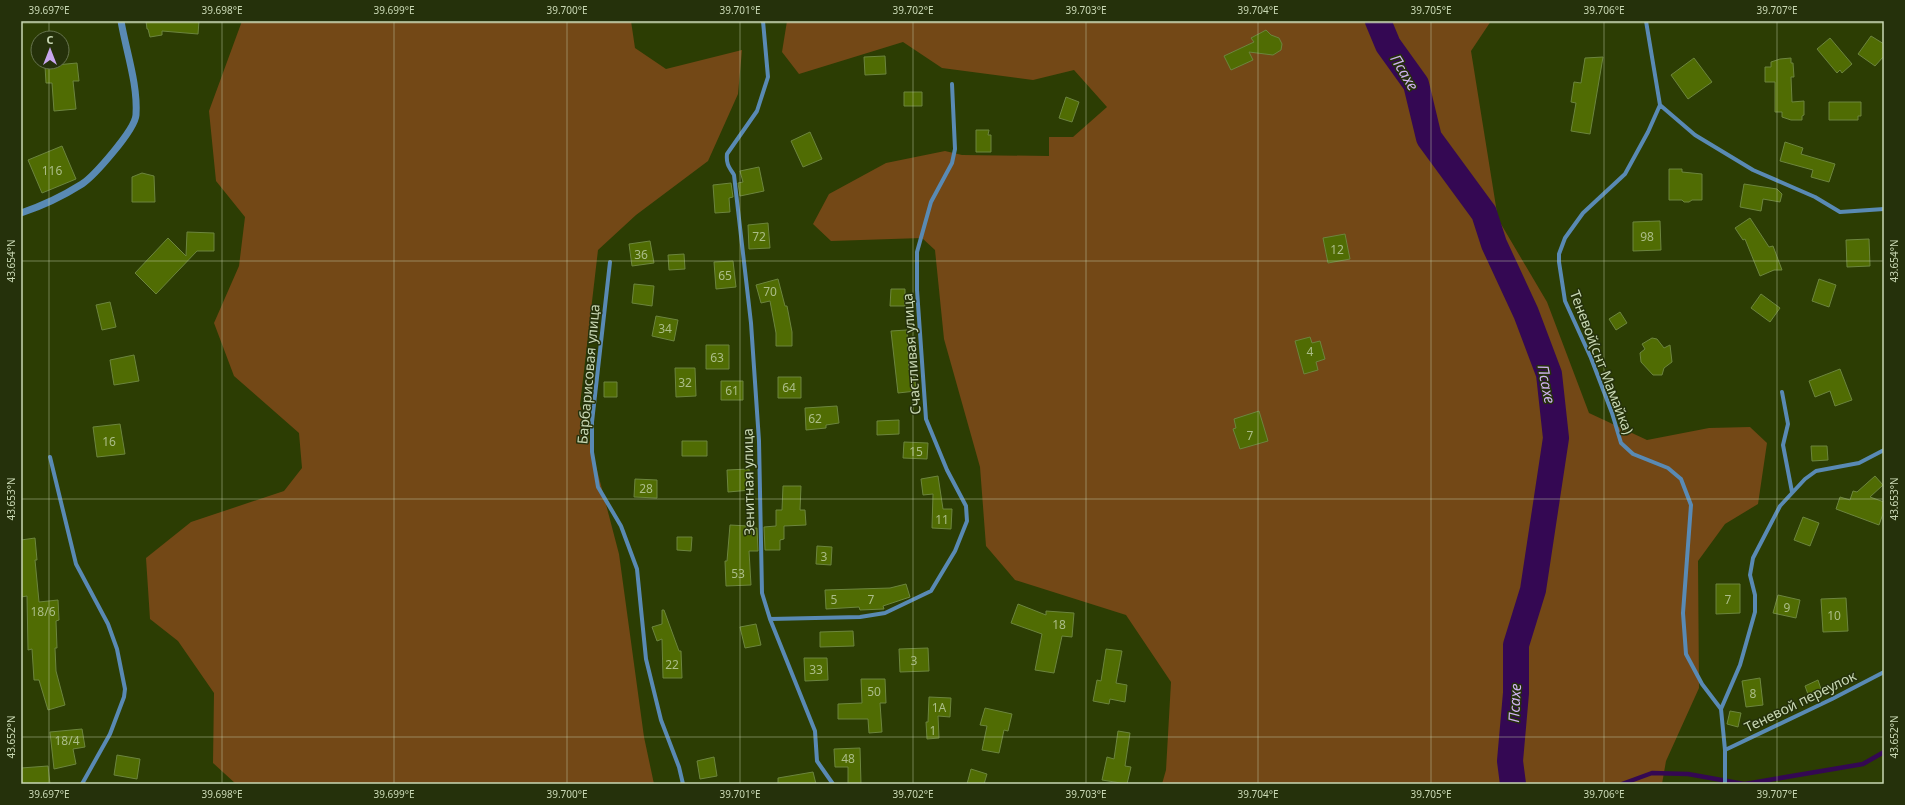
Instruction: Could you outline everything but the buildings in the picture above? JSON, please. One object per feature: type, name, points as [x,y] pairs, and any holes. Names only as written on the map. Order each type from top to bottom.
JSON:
[{"type":"street","points":[[21,213],[42,206],[83,183],[126,137],[136,116],[134,87],[121,21]]},
{"type":"street","name":"Зенитная улица","points":[[763,21],[768,76],[757,112],[727,154],[727,165],[734,175],[751,323],[759,441],[762,593],[770,620],[815,731],[817,761],[832,784]]},
{"type":"street","points":[[1646,21],[1660,105],[1695,135],[1753,170],[1815,197],[1840,212],[1884,209]]},
{"type":"street","name":"Счастливая улица","points":[[770,620],[860,617],[885,613],[931,591],[955,551],[967,521],[966,506],[947,470],[926,419],[917,290],[917,252],[930,202],[952,163],[955,149],[952,84]]},
{"type":"street","name":"Теневой(снт Мамайка)","points":[[1660,105],[1625,174],[1583,213],[1565,238],[1559,254],[1559,262],[1565,301],[1591,358],[1612,413],[1621,443],[1633,454],[1668,468],[1681,479],[1691,504],[1683,613],[1686,654],[1702,684],[1721,709]]},
{"type":"street","name":"Барбарисовая улица","points":[[610,262],[592,422],[592,452],[598,487],[621,526],[637,569],[646,659],[661,720],[679,767],[683,784]]},
{"type":"street","points":[[1782,392],[1788,424],[1783,445],[1792,492]]},
{"type":"street","points":[[1725,784],[1725,750],[1721,709],[1740,665],[1755,612],[1755,595],[1750,574],[1753,558],[1780,506],[1804,479],[1816,471],[1859,463],[1884,450]]},
{"type":"street","points":[[50,457],[76,564],[108,624],[117,649],[125,689],[124,697],[110,734],[82,784]]},
{"type":"street","name":"Теневой переулок","points":[[1725,750],[1832,699],[1884,672]]},
{"type":"shaded area","points":[[242,21],[631,21],[635,48],[666,69],[742,50],[738,94],[708,161],[636,215],[598,250],[580,405],[619,554],[644,737],[654,784],[236,784],[213,763],[214,693],[178,641],[150,619],[146,558],[191,522],[284,491],[302,468],[299,433],[234,376],[214,323],[239,266],[245,217],[216,181],[209,111]]},
{"type":"shaded area","points":[[787,21],[1491,21],[1471,51],[1498,219],[1547,302],[1589,413],[1647,440],[1709,428],[1750,427],[1767,443],[1758,504],[1725,524],[1698,561],[1699,688],[1666,761],[1662,784],[1162,784],[1166,770],[1171,682],[1126,615],[1015,580],[986,546],[980,467],[944,339],[935,250],[922,238],[831,241],[813,224],[829,194],[886,163],[945,151],[962,155],[1049,156],[1049,137],[1073,137],[1107,107],[1074,70],[1033,80],[942,68],[903,42],[799,74],[782,52]]},
{"type":"waterway","name":"Псахе","points":[[1378,21],[1388,45],[1416,84],[1429,138],[1484,213],[1494,244],[1526,313],[1549,374],[1556,438],[1533,590],[1516,645],[1516,693],[1510,761],[1513,784]]},
{"type":"waterway","points":[[1745,784],[1863,764],[1884,752]]},
{"type":"waterway","points":[[1622,784],[1652,773],[1688,774],[1744,784]]}]
